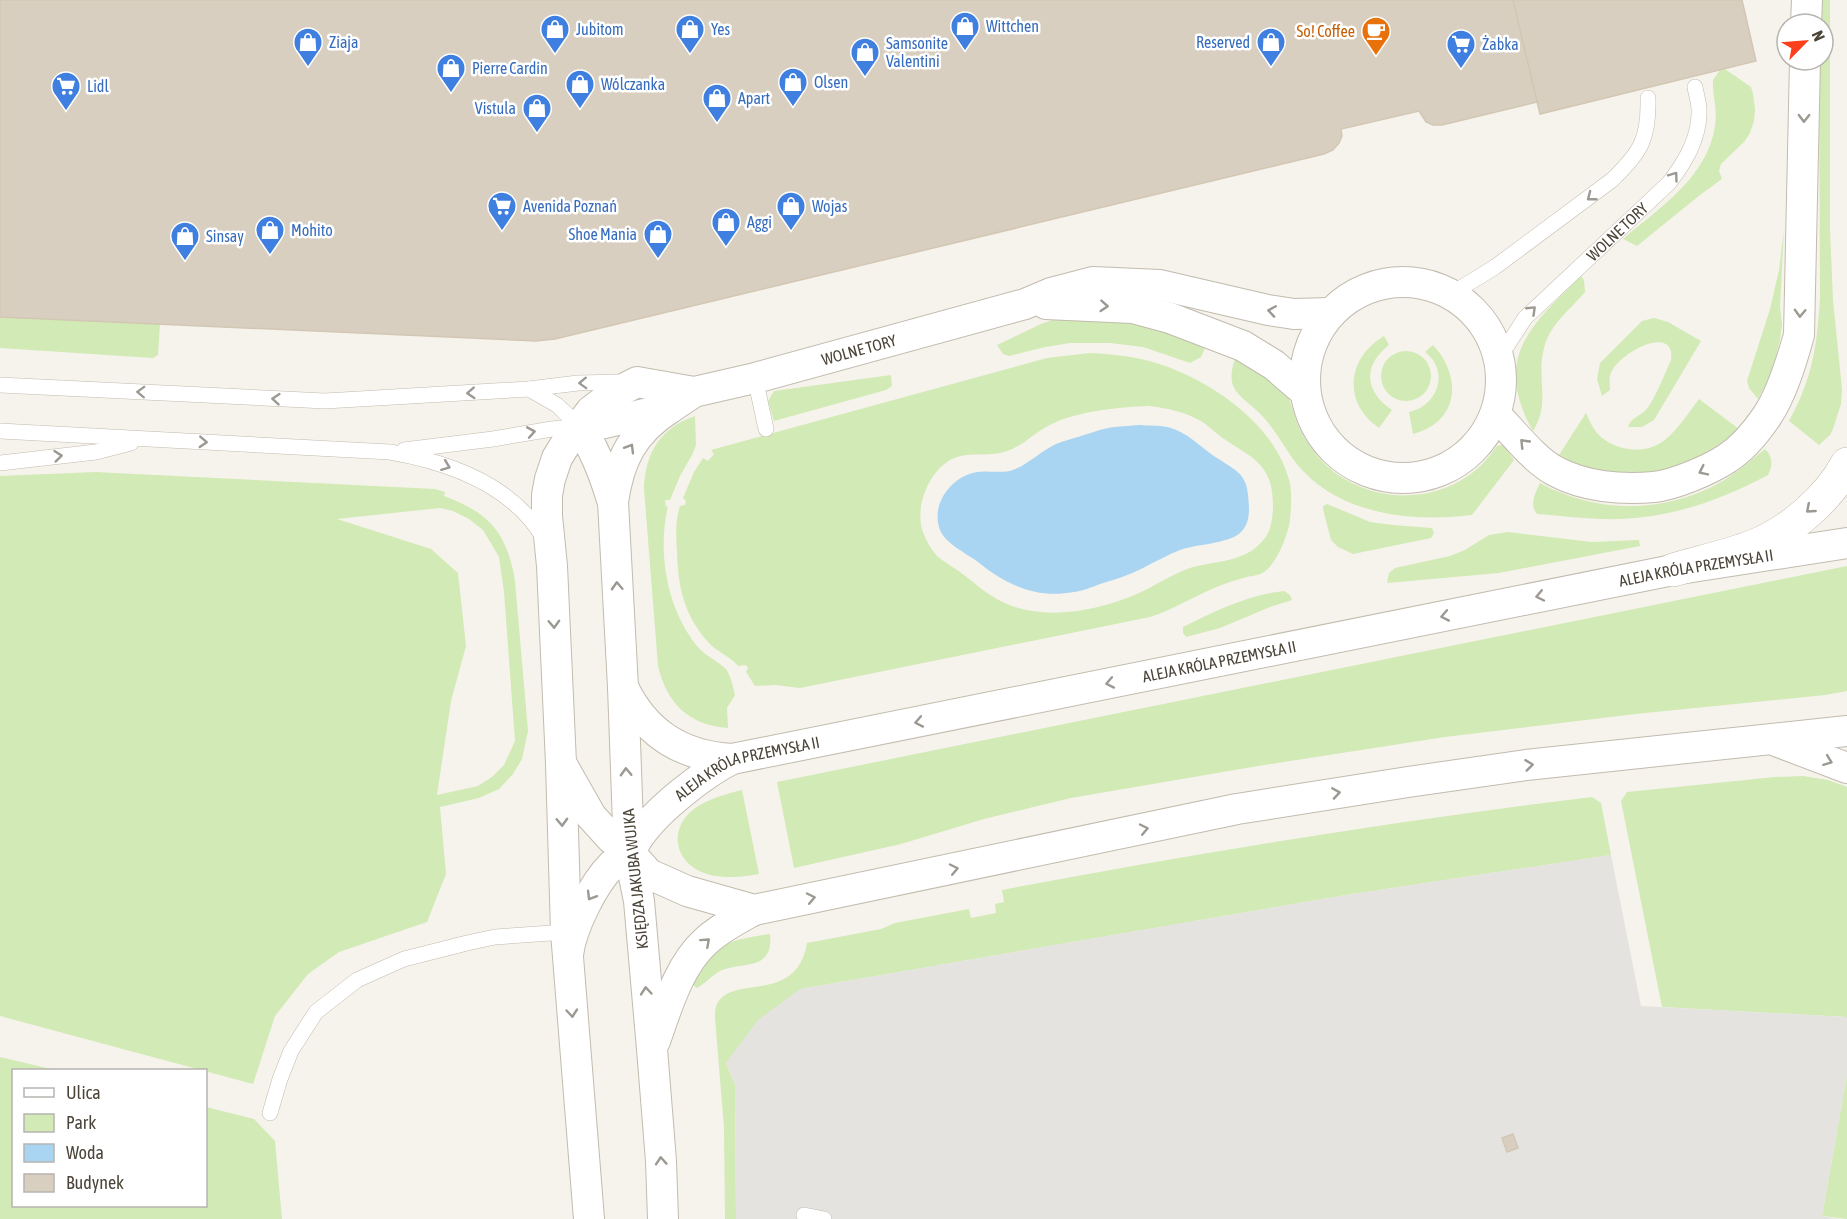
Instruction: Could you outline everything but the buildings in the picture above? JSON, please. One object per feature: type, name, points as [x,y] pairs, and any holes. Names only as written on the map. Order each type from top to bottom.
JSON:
[{"type":"street","points":[[1496,415],[1554,471],[1576,480],[1612,487],[1656,487],[1691,476],[1728,458],[1746,442],[1768,415],[1788,372],[1799,335],[1805,72]]},
{"type":"street","name":"WOLNE TORY","points":[[579,426],[605,423],[754,378],[1025,304],[1051,293],[1093,282],[1160,285],[1268,310],[1294,314],[1330,313]]},
{"type":"street","points":[[1387,283],[1420,283],[1450,294],[1473,310],[1490,332],[1499,358],[1501,387],[1496,415],[1482,440],[1460,461],[1434,474],[1405,480],[1376,476],[1349,464],[1327,444],[1311,419],[1304,391],[1304,373],[1311,341],[1330,313],[1356,293],[1387,283]]},
{"type":"street","name":"WOLNE TORY","points":[[1025,304],[1133,308],[1170,318],[1243,346],[1274,365],[1304,391]]},
{"type":"street","points":[[589,1219],[567,943],[561,763],[547,495],[557,458],[579,426],[591,411],[637,382]]},
{"type":"street","name":"WOLNE TORY","points":[[637,382],[682,400]]},
{"type":"street","points":[[613,502],[615,483],[626,453],[640,432],[682,400]]},
{"type":"street","points":[[579,426],[601,465],[613,502]]},
{"type":"street","points":[[1673,570],[1755,546],[1777,534],[1820,501],[1847,464]]},
{"type":"street","name":"KSIĘDZA JAKUBA WUJKA","points":[[613,502],[629,852],[639,901],[661,1161],[663,1219]]},
{"type":"street","name":"ALEJA KRÓLA PRZEMYSŁA II","points":[[567,943],[588,900],[612,866],[629,852],[640,834],[662,812],[702,779],[732,759],[1673,570],[1847,543]]},
{"type":"street","points":[[623,687],[639,715],[668,741],[705,756],[732,759]]},
{"type":"street","points":[[652,1049],[673,991],[693,956],[706,941],[754,910],[1237,809],[1526,765],[1847,731]]},
{"type":"street","points":[[1770,739],[1847,768]]},
{"type":"street","points":[[561,763],[591,816],[649,874],[687,891],[754,910]]},
{"type":"lane","name":"WOLNE TORY","points":[[1499,358],[1524,318],[1669,183],[1685,160],[1694,140],[1699,111],[1695,87]]},
{"type":"lane","points":[[1450,294],[1496,267],[1612,180],[1628,164],[1643,141],[1648,121],[1648,98]]},
{"type":"lane","points":[[754,378],[766,429]]},
{"type":"lane","name":"WOLNE TORY","points":[[0,385],[316,401],[529,390],[578,383],[637,382]]},
{"type":"lane","points":[[529,390],[557,405],[579,426]]},
{"type":"lane","points":[[390,452],[579,426]]},
{"type":"lane","points":[[0,431],[390,452],[438,462],[502,493],[523,510],[534,522],[545,541],[552,566]]},
{"type":"lane","points":[[0,463],[96,452],[145,439]]},
{"type":"lane","points":[[270,1113],[291,1051],[303,1031],[316,1012],[357,980],[404,959],[495,937],[567,943]]},
{"type":"lane","points":[[804,1215],[824,1219]]},
{"type":"green space","points":[[1818,0],[1830,0],[1830,12],[1818,12]]},
{"type":"green space","points":[[1722,67],[1751,87],[1755,109],[1750,133],[1721,164],[1719,171],[1722,179],[1637,246],[1623,239],[1680,190],[1702,161],[1715,126],[1713,80]]},
{"type":"green space","points":[[1819,72],[1830,72],[1830,230],[1833,300],[1842,389],[1841,404],[1833,429],[1819,445],[1789,421],[1809,375],[1815,346],[1820,297]]},
{"type":"green space","points":[[1784,230],[1780,340],[1772,372],[1758,399],[1749,388],[1747,381],[1770,309],[1779,270]]},
{"type":"green space","points":[[1581,276],[1584,280],[1585,292],[1556,324],[1544,348],[1541,370],[1541,411],[1533,431],[1521,405],[1516,383],[1517,363],[1523,344],[1533,327]]},
{"type":"green space","points":[[1095,313],[1207,343],[1201,357],[1190,363],[1143,347],[1110,343],[1070,343],[1009,356],[1003,354],[997,345],[1064,316]]},
{"type":"green space","points":[[0,317],[160,324],[158,355],[153,358],[0,348]]},
{"type":"green space","points":[[1654,318],[1668,322],[1701,341],[1654,420],[1642,427],[1628,427],[1652,401],[1671,360],[1670,349],[1664,343],[1655,343],[1633,351],[1614,367],[1610,376],[1610,390],[1602,396],[1597,379],[1600,363],[1642,321]]},
{"type":"green space","points":[[1384,336],[1389,345],[1374,361],[1370,379],[1376,395],[1392,410],[1379,428],[1367,418],[1359,406],[1354,381],[1356,368],[1362,356]]},
{"type":"green space","points":[[1433,345],[1449,370],[1452,397],[1448,409],[1440,419],[1429,428],[1413,434],[1409,412],[1427,403],[1437,387],[1439,378],[1437,369],[1433,360],[1425,352]]},
{"type":"green space","points":[[1401,351],[1411,351],[1424,358],[1431,371],[1431,381],[1424,394],[1411,401],[1401,401],[1392,397],[1385,390],[1381,381],[1381,371],[1385,362],[1392,355]]},
{"type":"green space","points":[[1090,353],[1153,362],[1196,379],[1237,406],[1255,423],[1271,442],[1283,462],[1291,488],[1290,520],[1287,533],[1269,568],[1260,574],[1220,585],[1150,617],[800,688],[775,685],[755,686],[746,672],[748,668],[746,665],[738,666],[712,646],[700,633],[688,612],[681,589],[676,529],[680,506],[685,505],[686,501],[683,498],[694,472],[703,458],[708,461],[714,454],[711,450],[1047,358]],"holes":[[[1148,406],[1177,411],[1197,419],[1261,465],[1269,479],[1272,494],[1272,521],[1266,536],[1249,553],[1190,568],[1137,594],[1106,605],[1054,613],[1021,609],[999,600],[938,557],[931,547],[920,519],[923,497],[933,477],[948,462],[957,457],[1007,451],[1048,426],[1076,415]]]},
{"type":"green space","points":[[1236,356],[1285,391],[1303,436],[1330,469],[1347,481],[1367,489],[1387,494],[1429,493],[1468,476],[1497,446],[1501,445],[1514,460],[1472,515],[1404,516],[1359,506],[1319,485],[1302,470],[1265,419],[1237,392],[1232,378]]},
{"type":"green space","points":[[891,375],[892,386],[886,390],[774,421],[768,401],[774,391]]},
{"type":"green space","points":[[1699,399],[1739,429],[1698,457],[1676,466],[1653,472],[1629,474],[1606,472],[1582,466],[1559,455],[1586,413],[1596,432],[1608,442],[1634,450],[1651,448],[1666,439],[1680,425]]},
{"type":"green space","points":[[695,416],[696,445],[670,500],[665,500],[666,507],[668,506],[664,561],[672,598],[687,631],[700,650],[726,669],[731,678],[735,695],[727,708],[728,728],[702,722],[682,710],[667,691],[658,666],[644,489],[645,476],[651,453],[664,435],[672,427]]},
{"type":"green space","points":[[1765,449],[1771,461],[1768,475],[1732,492],[1678,511],[1640,518],[1599,519],[1537,514],[1533,506],[1540,483],[1562,493],[1607,505],[1654,505],[1677,500],[1699,493],[1721,482]]},
{"type":"green space","points":[[95,472],[435,489],[445,492],[444,496],[485,518],[501,537],[512,564],[528,731],[522,759],[513,774],[499,789],[479,798],[440,807],[446,874],[427,922],[339,952],[308,974],[275,1016],[253,1084],[207,1072],[207,1069],[197,1069],[0,1016],[0,476]],"holes":[[[440,508],[453,511],[469,519],[483,530],[499,557],[504,592],[515,741],[504,765],[492,777],[478,786],[437,795],[451,701],[466,646],[458,573],[431,549],[337,519]]]},
{"type":"green space","points":[[1327,504],[1370,522],[1432,528],[1434,533],[1431,538],[1353,554],[1338,547],[1331,540],[1323,509],[1323,506]]},
{"type":"green space","points":[[1508,532],[1592,542],[1639,540],[1640,546],[1499,573],[1387,583],[1389,573],[1395,568],[1450,556],[1465,550],[1489,535]]},
{"type":"green space","points":[[1847,566],[1847,691],[1445,737],[1258,766],[1071,798],[984,819],[901,844],[794,868],[777,782]]},
{"type":"green space","points":[[1284,591],[1290,595],[1292,600],[1220,628],[1186,637],[1183,633],[1183,627],[1219,610],[1257,596]]},
{"type":"green space","points":[[1803,776],[1828,780],[1847,787],[1847,1017],[1662,1007],[1621,801],[1627,792]]},
{"type":"green space","points":[[742,790],[759,874],[720,877],[696,869],[688,863],[678,846],[680,827],[685,817],[705,802]]},
{"type":"green space","points":[[1592,797],[1601,803],[1611,855],[1346,895],[800,989],[726,1063],[735,1084],[736,1219],[725,1219],[724,1128],[716,1007],[725,995],[736,990],[764,986],[791,975],[801,962],[807,943],[969,909],[971,918],[996,913],[995,904],[1004,902],[1002,890],[1296,839],[1444,816]]},
{"type":"green space","points":[[770,934],[770,946],[762,960],[720,971],[697,988],[693,985],[692,981],[709,957],[718,949],[740,940]]},
{"type":"green space","points":[[0,1057],[51,1069],[12,1069],[12,1207],[207,1207],[207,1107],[254,1119],[275,1141],[282,1219],[0,1219]]},
{"type":"green space","points":[[1847,1075],[1847,1219],[1822,1216]]},
{"type":"shaded area","points":[[1611,855],[1641,1006],[1847,1017],[1847,1075],[1822,1216],[1839,1219],[736,1219],[735,1084],[726,1063],[758,1020],[800,989],[1346,895]]},
{"type":"water","points":[[1140,425],[1164,426],[1181,432],[1238,472],[1247,489],[1249,511],[1246,524],[1240,533],[1220,542],[1180,550],[1132,573],[1087,589],[1047,594],[1023,588],[1000,577],[957,548],[940,530],[938,511],[941,501],[945,493],[959,479],[977,472],[1013,470],[1061,442],[1108,428]]},
{"type":"place","name":"Wittchen","points":[[965,52]]},
{"type":"place","name":"Jubitom","points":[[555,54]]},
{"type":"place","name":"Yes","points":[[690,54]]},
{"type":"place","name":"So! Coffee","points":[[1376,56]]},
{"type":"place","name":"Ziaja","points":[[308,68]]},
{"type":"place","name":"Reserved","points":[[1271,68]]},
{"type":"place","name":"Żabka","points":[[1461,70]]},
{"type":"place","name":"Samsonite Valentini","points":[[865,78]]},
{"type":"place","name":"Pierre Cardin","points":[[451,94]]},
{"type":"place","name":"Olsen","points":[[793,108]]},
{"type":"place","name":"Wólczanka","points":[[580,110]]},
{"type":"place","name":"Lidl","points":[[66,112]]},
{"type":"place","name":"Apart","points":[[717,124]]},
{"type":"place","name":"Vistula","points":[[537,134]]},
{"type":"place","name":"Avenida Poznań","points":[[502,232]]},
{"type":"place","name":"Wojas","points":[[791,232]]},
{"type":"place","name":"Aggi","points":[[726,248]]},
{"type":"place","name":"Mohito","points":[[270,256]]},
{"type":"place","name":"Shoe Mania","points":[[658,260]]},
{"type":"place","name":"Sinsay","points":[[185,262]]}]
